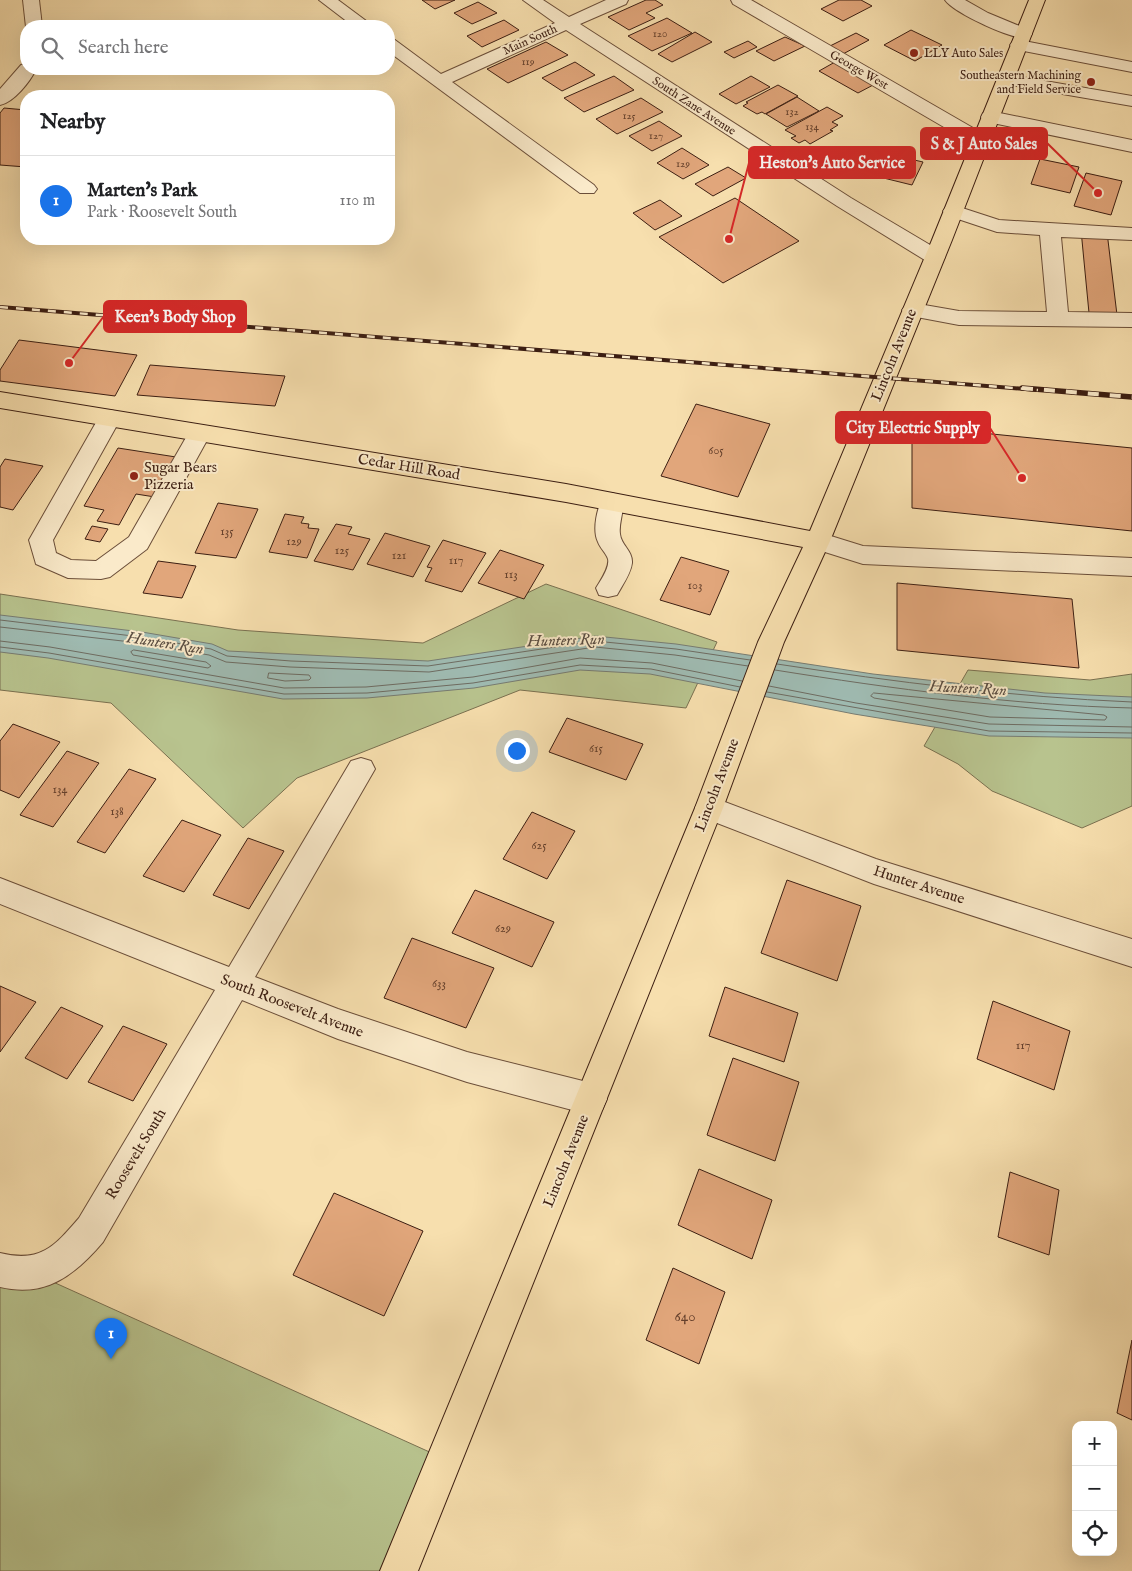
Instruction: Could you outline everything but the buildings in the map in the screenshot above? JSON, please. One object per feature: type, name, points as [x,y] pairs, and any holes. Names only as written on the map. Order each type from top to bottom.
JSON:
[{"type":"main road","name":"Lincoln Avenue","points":[[399,1571],[709,808],[771,642],[818,541],[935,257],[1037,0]]},
{"type":"main road","name":"Cedar Hill Road","points":[[0,400],[612,502],[818,541]]},
{"type":"street","points":[[31,0],[33,20]]},
{"type":"street","points":[[327,0],[355,20]]},
{"type":"street","name":"South Zane Avenue","points":[[531,0],[844,202],[935,257]]},
{"type":"street","name":"Main South","points":[[440,81],[620,0]]},
{"type":"street","name":"George West","points":[[738,0],[980,140],[1030,153]]},
{"type":"street","points":[[953,0],[1021,39],[1132,67]]},
{"type":"street","points":[[395,48],[587,189]]},
{"type":"street","points":[[0,100],[24,75]]},
{"type":"street","points":[[1005,79],[1132,101]]},
{"type":"street","points":[[990,117],[1132,146]]},
{"type":"street","points":[[953,211],[997,226],[1132,234]]},
{"type":"street","points":[[1050,230],[1058,318]]},
{"type":"street","points":[[913,310],[959,318],[1132,320]]},
{"type":"street","points":[[110,418],[42,540],[45,558],[68,569],[101,570],[138,543],[200,433]]},
{"type":"street","points":[[608,588],[620,565],[620,557],[607,532],[612,502]]},
{"type":"street","points":[[818,541],[863,555],[1132,567]]},
{"type":"street","name":"Roosevelt South","points":[[0,1270],[14,1275],[43,1272],[70,1254],[91,1230],[362,769]]},
{"type":"street","name":"Hunter Avenue","points":[[709,808],[874,870],[1132,953]]},
{"type":"street","name":"South Roosevelt Avenue","points":[[0,891],[338,1024],[467,1067],[591,1099]]},
{"type":"green space","points":[[546,584],[717,642],[686,708],[520,690],[297,778],[243,828],[111,703],[0,690],[0,594],[238,630],[423,643]]},
{"type":"green space","points":[[968,670],[1090,680],[1132,674],[1132,806],[1082,828],[992,791],[958,764],[924,746]]},
{"type":"green space","points":[[0,1258],[445,1459],[399,1571],[0,1571]]},
{"type":"water","name":"Hunters Run","points":[[0,615],[142,632],[212,644],[228,651],[428,661],[595,636],[676,644],[873,674],[1045,693],[1132,697],[1132,738],[989,736],[854,714],[650,674],[580,670],[474,688],[367,698],[283,699],[48,658],[0,652]]},
{"type":"railway","points":[[0,307],[1038,390]]},
{"type":"railway","points":[[1022,388],[1132,397]]},
{"type":"place","name":"LLY Auto Sales","points":[[914,53]]},
{"type":"place","name":"Southeastern Machining and Field Service","points":[[1091,82]]},
{"type":"place","name":"S & J Auto Sales","points":[[1098,193]]},
{"type":"place","name":"Heston's Auto Service","points":[[729,239]]},
{"type":"place","name":"Keen's Body Shop","points":[[69,363]]},
{"type":"place","name":"Sugar Bears Pizzeria","points":[[134,476]]},
{"type":"place","name":"City Electric Supply","points":[[1022,478]]},
{"type":"place","name":"Marten's Park","points":[[111,1359]]}]
